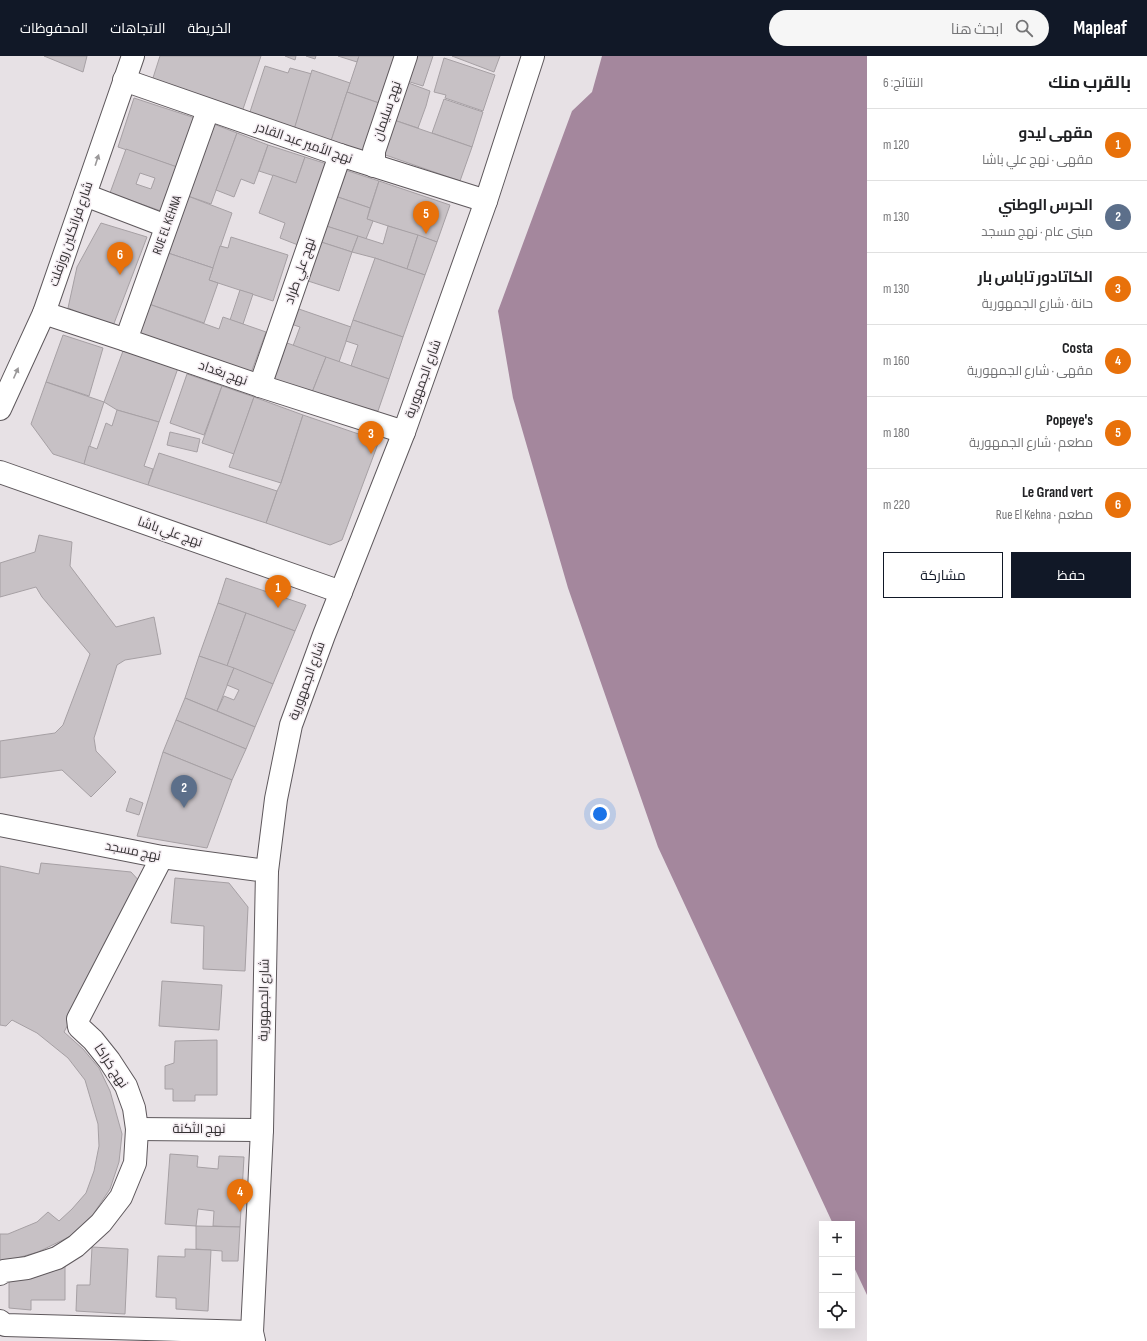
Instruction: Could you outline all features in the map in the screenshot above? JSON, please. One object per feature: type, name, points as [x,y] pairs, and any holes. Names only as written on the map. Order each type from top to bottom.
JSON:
[{"type":"street","name":"شارع فرانكلين روزفلت","points":[[0,409],[44,313],[133,56]]},
{"type":"street","name":"نهج سليمان","points":[[374,166],[374,151],[406,56]]},
{"type":"street","name":"شارع الجمهورية","points":[[253,1337],[262,1130],[267,871],[276,799],[291,725],[341,592],[404,432],[486,201],[533,56]]},
{"type":"street","name":"نهج الأمير عبد القادر","points":[[124,80],[340,156],[486,201]]},
{"type":"street","name":"RUE EL KEHNA","points":[[126,340],[208,110]]},
{"type":"street","name":"نهج علي طراد","points":[[260,386],[340,156]]},
{"type":"street","points":[[85,195],[166,226]]},
{"type":"street","name":"نهج بغداد","points":[[44,313],[260,386],[404,432]]},
{"type":"street","name":"نهج علي باشا","points":[[0,472],[341,592]]},
{"type":"street","name":"نهج مسجد","points":[[0,824],[162,857],[267,871]]},
{"type":"street","name":"نهج كراكا","points":[[0,1274],[27,1268],[57,1258],[76,1246],[101,1223],[121,1197],[134,1163],[137,1129],[134,1108],[126,1086],[109,1060],[97,1045],[79,1027],[78,1019],[162,857]]},
{"type":"street","name":"نهج الثكنة","points":[[137,1129],[262,1130]]},
{"type":"street","points":[[0,1321],[5,1325],[253,1337]]},
{"type":"shaded area","points":[[602,56],[867,56],[867,1295],[855,1269],[855,1221],[832,1221],[658,847],[568,588],[513,398],[498,311],[572,111],[592,92]]},
{"type":"building","points":[[44,56],[87,56],[83,72]]},
{"type":"building","points":[[160,56],[261,56],[242,112],[152,81]]},
{"type":"building","points":[[285,56],[296,56],[295,60]]},
{"type":"building","points":[[306,56],[316,56],[315,59]]},
{"type":"building","points":[[338,56],[359,56],[357,62]]},
{"type":"building","points":[[359,56],[397,56],[382,104],[347,92]]},
{"type":"building","points":[[406,56],[433,56],[423,86],[397,78]]},
{"type":"building","points":[[452,56],[500,56],[494,72]]},
{"type":"building","points":[[444,58],[495,75],[483,111],[445,98],[446,95],[434,92]]},
{"type":"building","points":[[265,66],[288,73],[290,68],[312,74],[293,133],[248,118]]},
{"type":"building","points":[[312,70],[350,83],[330,144],[293,133]]},
{"type":"building","points":[[395,78],[430,91],[418,128],[388,118]]},
{"type":"building","points":[[347,92],[382,104],[365,155],[330,144]]},
{"type":"building","points":[[134,98],[195,118],[177,167],[118,147]]},
{"type":"building","points":[[444,99],[483,112],[472,147],[432,133]]},
{"type":"building","points":[[388,118],[472,147],[460,181],[374,151]]},
{"type":"building","points":[[211,123],[237,133],[211,204],[185,195]]},
{"type":"building","points":[[237,133],[268,145],[254,184],[241,179],[234,197],[216,190]]},
{"type":"building","points":[[268,145],[305,157],[296,183],[259,171]]},
{"type":"building","points":[[126,149],[177,167],[161,211],[110,193]],"holes":[[[140,173],[155,178],[151,189],[136,184]]]},
{"type":"building","points":[[305,157],[327,164],[298,245],[280,238],[285,223],[259,213],[273,175],[296,183]]},
{"type":"building","points":[[342,169],[379,181],[370,208],[332,195]]},
{"type":"building","points":[[379,181],[450,205],[437,242],[367,219]]},
{"type":"building","points":[[185,195],[232,213],[213,268],[165,252]]},
{"type":"building","points":[[332,195],[370,208],[367,219],[373,221],[366,239],[323,225]]},
{"type":"building","points":[[101,223],[147,237],[113,326],[68,308],[77,267]]},
{"type":"building","points":[[323,225],[358,236],[352,252],[318,241]]},
{"type":"building","points":[[388,226],[418,235],[407,269],[352,252],[358,236],[383,244]]},
{"type":"building","points":[[418,235],[437,242],[425,275],[407,269]]},
{"type":"building","points":[[231,237],[288,255],[273,301],[209,280],[220,246],[228,248]]},
{"type":"building","points":[[318,241],[352,252],[339,291],[305,280]]},
{"type":"building","points":[[165,252],[213,268],[209,280],[218,283],[204,323],[146,303]]},
{"type":"building","points":[[375,258],[425,275],[403,337],[353,320]]},
{"type":"building","points":[[240,290],[253,294],[243,324],[230,320]]},
{"type":"building","points":[[146,303],[219,329],[223,317],[266,332],[251,373],[136,333]]},
{"type":"building","points":[[296,308],[351,327],[339,362],[293,346],[300,327],[291,324]]},
{"type":"building","points":[[353,320],[403,337],[389,379],[351,366],[358,345],[346,341]]},
{"type":"building","points":[[63,335],[103,348],[89,396],[46,382]]},
{"type":"building","points":[[276,339],[326,357],[311,395],[265,379]]},
{"type":"building","points":[[123,351],[178,368],[159,422],[117,410],[104,402]]},
{"type":"building","points":[[326,357],[389,379],[378,411],[311,395]]},
{"type":"building","points":[[187,374],[222,386],[204,435],[170,423]]},
{"type":"building","points":[[46,382],[104,402],[84,464],[53,454],[31,424]]},
{"type":"building","points":[[222,386],[254,397],[234,454],[202,443]]},
{"type":"building","points":[[254,397],[303,415],[281,483],[229,467]]},
{"type":"building","points":[[117,410],[159,422],[144,466],[153,469],[148,485],[84,464],[89,446],[97,449],[106,423],[112,426]]},
{"type":"building","points":[[303,415],[379,441],[342,540],[330,545],[266,523],[281,483]]},
{"type":"building","points":[[170,432],[200,439],[197,452],[167,445]]},
{"type":"building","points":[[159,453],[277,491],[266,523],[148,485]]},
{"type":"building","points":[[39,535],[72,542],[70,566],[116,627],[154,617],[161,654],[125,660],[117,665],[94,738],[96,751],[116,772],[91,797],[62,770],[0,778],[0,741],[55,733],[63,725],[90,654],[42,597],[36,587],[0,597],[0,563],[35,552]]},
{"type":"building","points":[[226,578],[306,605],[295,631],[218,603]]},
{"type":"building","points":[[218,603],[246,613],[227,666],[199,656]]},
{"type":"building","points":[[246,613],[295,631],[273,684],[227,666]]},
{"type":"building","points":[[199,656],[234,668],[217,711],[185,698]]},
{"type":"building","points":[[234,668],[273,684],[255,727],[217,711],[224,696],[234,700],[239,690],[227,685]]},
{"type":"building","points":[[185,698],[255,727],[246,749],[176,720]]},
{"type":"building","points":[[176,720],[246,749],[232,780],[163,752]]},
{"type":"building","points":[[163,752],[232,780],[207,848],[137,836]]},
{"type":"building","points":[[130,798],[143,803],[139,815],[126,811]]},
{"type":"building","points":[[41,863],[131,872],[142,884],[64,1032],[83,1049],[99,1068],[110,1091],[122,1134],[119,1162],[110,1189],[92,1216],[69,1237],[38,1252],[10,1260],[0,1260],[0,1234],[8,1234],[37,1222],[48,1212],[59,1221],[86,1193],[94,1171],[99,1146],[98,1124],[85,1080],[68,1058],[37,1033],[12,1020],[6,1026],[0,1025],[0,866],[39,874]]},
{"type":"building","points":[[175,878],[229,883],[248,907],[245,971],[203,969],[204,926],[171,923]]},
{"type":"building","points":[[162,981],[222,985],[219,1030],[159,1026]]},
{"type":"building","points":[[217,1040],[217,1095],[195,1095],[195,1101],[173,1101],[173,1089],[165,1089],[165,1066],[174,1063],[175,1041]]},
{"type":"building","points":[[170,1154],[198,1156],[197,1167],[218,1169],[219,1156],[244,1157],[240,1227],[213,1226],[214,1211],[198,1209],[196,1226],[165,1224]]},
{"type":"building","points":[[196,1226],[240,1227],[238,1261],[222,1261],[222,1251],[196,1249]]},
{"type":"building","points":[[92,1247],[128,1249],[125,1314],[76,1311],[77,1285],[90,1285]]},
{"type":"building","points":[[185,1249],[211,1250],[208,1311],[176,1309],[176,1298],[156,1297],[158,1256],[185,1257]]},
{"type":"building","points":[[65,1265],[65,1300],[31,1300],[31,1310],[9,1308],[9,1280]]},
{"type":"place","name":"Popeye's","points":[[426,234]]},
{"type":"place","name":"Le Grand vert","points":[[120,275]]},
{"type":"place","name":"الكاتادور تاباس بار","points":[[371,454]]},
{"type":"place","name":"مقهى ليدو","points":[[278,608]]},
{"type":"place","name":"الحرس الوطني","points":[[184,808]]},
{"type":"place","name":"Costa","points":[[240,1212]]}]
